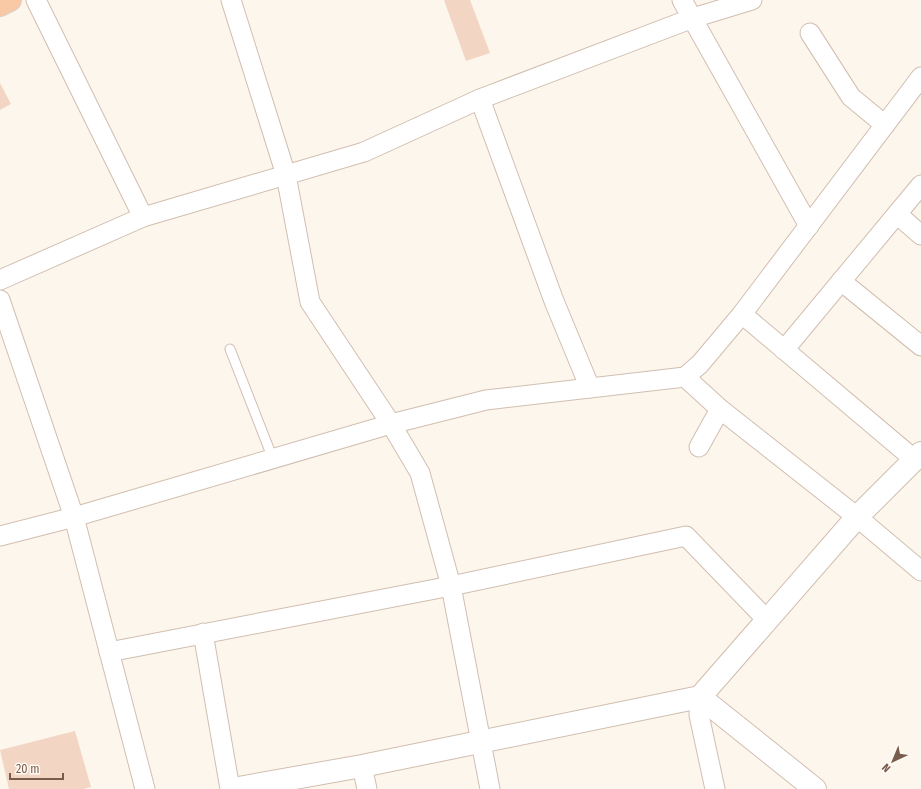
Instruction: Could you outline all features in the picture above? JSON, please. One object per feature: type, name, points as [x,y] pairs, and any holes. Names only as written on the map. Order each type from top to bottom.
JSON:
[{"type":"highway","points":[[0,5],[10,0]]},
{"type":"street","points":[[36,0],[143,217]]},
{"type":"street","points":[[231,0],[286,175],[310,302],[391,424],[420,472],[451,586],[490,789]]},
{"type":"street","points":[[682,0],[809,226]]},
{"type":"street","points":[[0,280],[143,217],[364,152],[480,99],[693,18],[752,0]]},
{"type":"street","points":[[810,33],[851,97],[885,125]]},
{"type":"street","points":[[0,536],[74,517],[391,424],[486,400],[685,377],[700,364],[742,314],[921,77]]},
{"type":"street","points":[[480,99],[554,300],[590,388]]},
{"type":"street","points":[[784,350],[921,185]]},
{"type":"street","points":[[897,214],[921,235]]},
{"type":"street","points":[[841,281],[921,346]]},
{"type":"street","points":[[0,300],[74,517],[144,789]]},
{"type":"street","points":[[203,633],[231,789],[362,766],[700,697],[857,517],[918,456],[784,350],[742,314]]},
{"type":"street","points":[[685,377],[720,409],[857,517],[921,571]]},
{"type":"street","points":[[699,447],[720,409]]},
{"type":"street","points":[[109,652],[451,586],[686,536],[768,620]]},
{"type":"street","points":[[700,697],[699,715],[715,789]]},
{"type":"street","points":[[700,697],[815,789]]},
{"type":"street","points":[[362,766],[367,789]]},
{"type":"lane","points":[[230,349],[273,459]]},
{"type":"building","points":[[444,0],[470,0],[490,53],[466,61]]},
{"type":"building","points":[[0,83],[11,104],[0,110]]},
{"type":"building","points":[[75,731],[91,787],[83,789],[9,789],[0,750]]}]
